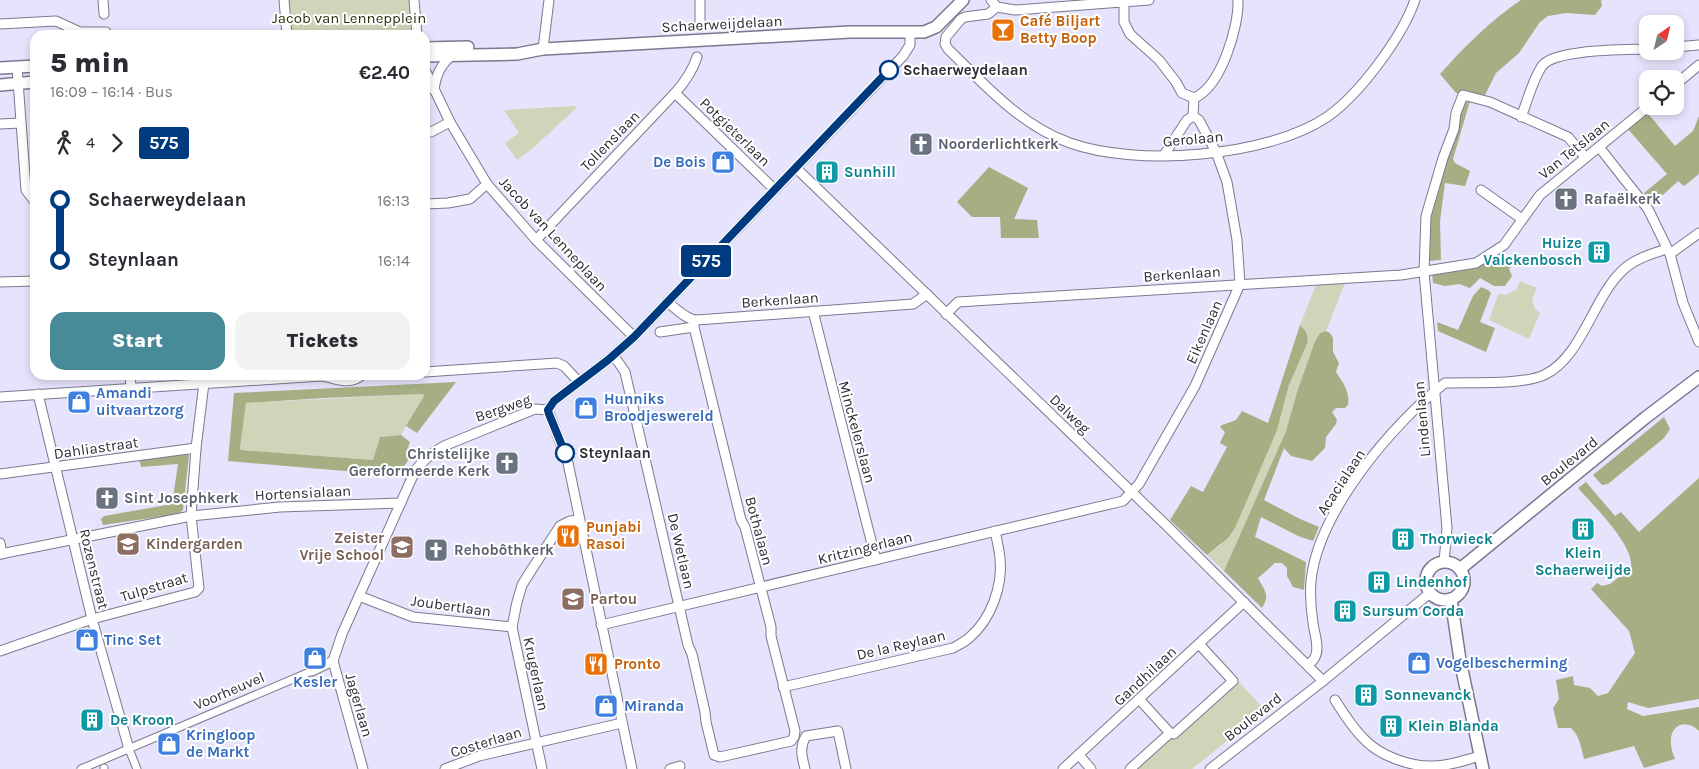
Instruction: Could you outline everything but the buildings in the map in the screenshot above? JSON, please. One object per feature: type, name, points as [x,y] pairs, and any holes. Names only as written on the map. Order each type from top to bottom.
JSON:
[{"type":"street","points":[[103,0],[104,14]]},
{"type":"street","points":[[284,0],[287,30]]},
{"type":"street","points":[[414,0],[417,30]]},
{"type":"street","points":[[539,49],[550,0]]},
{"type":"street","points":[[700,0],[700,26]]},
{"type":"street","name":"Schaerweijdelaan","points":[[430,48],[515,47],[539,49],[850,32],[924,32],[936,28],[963,0]]},
{"type":"street","points":[[994,3],[1015,10],[1149,0]]},
{"type":"street","points":[[1124,2],[1124,22],[1130,34],[1159,60],[1182,93],[1194,98],[1207,88],[1223,63],[1235,33],[1238,0]]},
{"type":"street","name":"Gerolaan","points":[[994,3],[988,14],[961,19],[946,38],[944,44],[1009,107],[1044,132],[1070,143],[1098,151],[1130,155],[1164,155],[1216,152],[1258,145],[1304,130],[1327,117],[1350,97],[1377,65],[1409,16],[1415,0]]},
{"type":"street","points":[[0,24],[56,21],[76,30]]},
{"type":"street","name":"Bergweg","points":[[336,648],[415,471],[422,462],[433,452],[491,426],[535,409],[548,410],[554,401],[614,356],[903,56],[910,45],[910,32]]},
{"type":"street","points":[[1684,46],[1699,45]]},
{"type":"street","name":"Schaerweijdelaan","points":[[430,56],[517,54],[539,49]]},
{"type":"street","points":[[1585,157],[1568,137],[1521,117],[1543,65],[1552,58],[1565,54],[1639,50]]},
{"type":"street","points":[[434,90],[436,77],[442,65],[451,56]]},
{"type":"street","name":"Tollenslaan","points":[[536,240],[675,93],[686,80],[697,57]]},
{"type":"street","points":[[1684,78],[1699,65]]},
{"type":"street","points":[[0,68],[30,66]]},
{"type":"street","points":[[17,67],[26,190],[30,195]]},
{"type":"street","name":"Jacob van Lenneplaan","points":[[430,81],[450,122],[487,184],[536,240],[634,337]]},
{"type":"street","points":[[0,85],[30,82]]},
{"type":"street","name":"Potgieterlaan","points":[[675,93],[775,190]]},
{"type":"street","name":"Lindenlaan","points":[[1444,562],[1447,528],[1424,272],[1426,216],[1463,95],[1490,102],[1521,117]]},
{"type":"street","points":[[1164,155],[1187,120],[1193,116],[1194,98]]},
{"type":"street","name":"Van Tetslaan","points":[[1424,272],[1476,263],[1504,245],[1540,194],[1639,114]]},
{"type":"street","name":"Eikenlaan","points":[[1132,493],[1195,386],[1240,284],[1237,240],[1227,182],[1216,152],[1199,120],[1193,116]]},
{"type":"street","points":[[430,132],[450,122]]},
{"type":"street","points":[[0,124],[20,123]]},
{"type":"street","points":[[1599,147],[1648,209],[1668,251],[1683,303],[1699,342]]},
{"type":"street","name":"Dalweg","points":[[796,168],[1244,602],[1323,681]]},
{"type":"street","points":[[430,204],[470,199],[487,184]]},
{"type":"street","points":[[1482,190],[1522,219]]},
{"type":"street","points":[[1434,392],[1445,383],[1525,380],[1544,375],[1566,360],[1613,281],[1627,266],[1645,256],[1668,251],[1699,234]]},
{"type":"street","name":"Berkenlaan","points":[[946,314],[958,302],[1401,275],[1424,272]]},
{"type":"street","points":[[0,282],[30,281]]},
{"type":"street","name":"Berkenlaan","points":[[660,332],[693,323],[813,311],[913,304],[927,294]]},
{"type":"street","points":[[667,302],[693,323]]},
{"type":"street","name":"Minckelerslaan","points":[[813,311],[876,560]]},
{"type":"street","name":"Bothalaan","points":[[693,323],[741,520],[746,527],[771,628],[771,636],[795,731],[791,741]]},
{"type":"street","name":"De Wetlaan","points":[[614,356],[625,372],[714,754],[720,756],[791,741]]},
{"type":"street","points":[[430,372],[556,363],[564,366],[579,382]]},
{"type":"street","name":"Boulevard","points":[[1460,569],[1645,418],[1699,377]]},
{"type":"street","points":[[130,380],[131,388]]},
{"type":"street","points":[[0,397],[204,383],[212,380]]},
{"type":"street","points":[[342,380],[357,380]]},
{"type":"street","name":"Tulpstraat","points":[[92,619],[195,592],[199,588],[190,516],[204,383]]},
{"type":"street","name":"Acacialaan","points":[[1308,665],[1315,657],[1317,648],[1312,622],[1311,581],[1318,550],[1331,518],[1345,494],[1370,460],[1408,417],[1434,392]]},
{"type":"street","name":"Rozenstraat","points":[[38,394],[92,619],[128,749]]},
{"type":"street","points":[[548,410],[568,463],[632,769]]},
{"type":"street","name":"Dahliastraat","points":[[0,474],[196,448]]},
{"type":"street","name":"Kritzingerlaan","points":[[601,625],[1124,501],[1132,493]]},
{"type":"street","name":"Hortensialaan","points":[[1,554],[190,516],[280,506],[401,503]]},
{"type":"street","name":"Krugerlaan","points":[[542,769],[512,628],[522,586],[532,569],[560,526],[570,521],[579,520]]},
{"type":"street","name":"De la Reylaan","points":[[783,687],[953,648],[969,638],[980,625],[996,597],[1000,559],[995,531]]},
{"type":"street","points":[[0,543],[1,554]]},
{"type":"street","points":[[1444,562],[1460,569],[1464,585],[1459,594],[1452,599],[1441,600],[1430,593],[1426,583],[1428,573],[1434,566],[1444,562]]},
{"type":"street","name":"Boulevard","points":[[1210,769],[1323,681],[1430,593]]},
{"type":"street","name":"Joubertlaan","points":[[359,596],[413,617],[512,628]]},
{"type":"street","points":[[1452,599],[1460,660],[1483,769]]},
{"type":"street","name":"Gandhilaan","points":[[1064,769],[1244,602]]},
{"type":"street","points":[[0,651],[92,619]]},
{"type":"street","points":[[1130,769],[1170,733],[1174,734],[1233,681],[1199,644]]},
{"type":"street","name":"Jagerlaan","points":[[336,648],[333,661],[363,769]]},
{"type":"street","name":"Voorheuvel","points":[[81,769],[333,661]]},
{"type":"street","points":[[1139,699],[1170,733]]},
{"type":"street","points":[[1335,700],[1364,740],[1380,751],[1400,760],[1417,765],[1434,766],[1480,756]]},
{"type":"street","name":"Costerlaan","points":[[445,769],[480,756],[622,723]]},
{"type":"street","points":[[805,769],[801,751],[802,743],[806,736],[838,731],[846,769]]},
{"type":"street","points":[[128,749],[137,769]]},
{"type":"street","points":[[1079,755],[1091,769]]},
{"type":"street","points":[[670,769],[680,766]]},
{"type":"green space","name":"Jacob van Lennepplein","points":[[287,0],[410,0],[411,30],[290,30]]},
{"type":"green space","points":[[1521,0],[1601,0],[1602,6],[1595,15],[1566,13],[1548,16],[1540,22],[1519,53],[1496,73],[1485,95],[1456,93],[1440,74],[1478,34]]},
{"type":"green space","points":[[1470,101],[1453,159],[1455,163],[1470,171],[1465,186],[1445,183],[1440,221],[1441,260],[1428,261],[1429,228],[1432,210],[1460,121],[1463,104]]},
{"type":"green space","points":[[575,106],[576,108],[532,149],[517,160],[505,143],[519,133],[504,110]]},
{"type":"green space","points":[[1642,115],[1649,115],[1675,146],[1693,131],[1699,116],[1699,174],[1684,186],[1678,181],[1652,205],[1644,193],[1667,174],[1627,128]]},
{"type":"green space","points":[[989,167],[1028,188],[1014,219],[1037,220],[1039,238],[1001,238],[1000,217],[972,217],[957,202]]},
{"type":"green space","points":[[1496,257],[1513,264],[1509,269],[1512,276],[1505,286],[1494,286],[1480,278],[1470,288],[1459,284],[1445,286],[1433,283],[1432,274],[1472,269]]},
{"type":"green space","points":[[1520,281],[1537,288],[1532,299],[1535,309],[1540,313],[1529,339],[1489,320],[1499,293],[1505,295],[1516,290]]},
{"type":"green space","points":[[1345,283],[1326,331],[1320,333],[1297,392],[1286,431],[1224,571],[1207,555],[1221,545],[1281,416],[1289,385],[1307,344],[1305,330],[1300,325],[1316,285]]},
{"type":"green space","points":[[1481,287],[1491,293],[1480,322],[1495,328],[1486,352],[1438,331],[1437,322],[1458,330],[1473,296]]},
{"type":"green space","points":[[1300,325],[1308,338],[1307,344],[1289,385],[1277,430],[1235,528],[1228,538],[1207,555],[1170,520],[1191,486],[1203,492],[1227,447],[1220,443],[1225,432],[1220,427],[1222,425],[1236,420],[1242,411],[1268,423]]},
{"type":"green space","points":[[1326,331],[1333,338],[1333,352],[1339,363],[1336,372],[1347,391],[1348,405],[1345,408],[1336,408],[1332,412],[1337,420],[1336,424],[1326,437],[1325,448],[1312,461],[1291,456],[1284,448],[1264,500],[1319,527],[1313,541],[1298,536],[1261,517],[1255,537],[1306,562],[1304,590],[1293,587],[1287,576],[1287,568],[1282,563],[1275,563],[1258,578],[1266,596],[1262,608],[1224,571],[1286,431],[1314,344],[1320,333]]},
{"type":"green space","points":[[456,382],[417,433],[406,426],[424,396],[423,394],[246,403],[241,450],[373,460],[380,437],[401,435],[410,442],[408,447],[414,451],[400,473],[380,474],[228,461],[234,393]]},
{"type":"green space","points":[[423,394],[424,396],[401,435],[380,437],[373,460],[241,450],[240,448],[246,403]]},
{"type":"green space","points":[[1664,417],[1670,429],[1664,438],[1608,484],[1602,485],[1593,475]]},
{"type":"green space","points":[[189,455],[183,510],[178,514],[103,525],[101,519],[104,516],[172,504],[178,464],[141,467],[139,458]]},
{"type":"green space","points":[[1699,478],[1699,699],[1648,708],[1628,702],[1627,709],[1643,716],[1699,707],[1699,731],[1694,727],[1684,724],[1676,728],[1671,737],[1671,748],[1675,759],[1644,768],[1634,746],[1584,759],[1580,742],[1574,731],[1571,728],[1558,728],[1553,708],[1559,699],[1556,680],[1573,676],[1574,685],[1590,688],[1598,696],[1608,693],[1635,653],[1629,631],[1591,589],[1597,583],[1602,586],[1610,584],[1622,575],[1630,572],[1631,563],[1628,552],[1613,528],[1578,488],[1586,482],[1615,516],[1621,512],[1639,532]]},
{"type":"green space","points":[[1238,681],[1265,710],[1192,769],[1135,769],[1172,737],[1175,737]]},
{"type":"bus line","name":"575","points":[[565,453],[549,414],[550,405],[608,360],[634,337],[889,70]]},
{"type":"place","name":"Café Biljart Betty Boop","points":[[1003,30]]},
{"type":"place","name":"Schaerweydelaan","points":[[889,70]]},
{"type":"place","name":"Noorderlichtkerk","points":[[921,144]]},
{"type":"place","name":"De Bois","points":[[723,162]]},
{"type":"place","name":"Sunhill","points":[[827,172]]},
{"type":"place","name":"Rafaëlkerk","points":[[1566,199]]},
{"type":"place","name":"Huize Valckenbosch","points":[[1599,252]]},
{"type":"place","name":"Amandi uitvaartzorg","points":[[79,402]]},
{"type":"place","name":"Hunniks Broodjeswereld","points":[[586,408]]},
{"type":"place","name":"Steynlaan","points":[[565,453]]},
{"type":"place","name":"Christelijke Gereformeerde Kerk","points":[[507,463]]},
{"type":"place","name":"Sint Josephkerk","points":[[107,498]]},
{"type":"place","name":"Klein Schaerweijde","points":[[1583,529]]},
{"type":"place","name":"Punjabi Rasoi","points":[[568,536]]},
{"type":"place","name":"Thorwieck","points":[[1403,539]]},
{"type":"place","name":"Kindergarden","points":[[128,544]]},
{"type":"place","name":"Zeister Vrije School","points":[[402,547]]},
{"type":"place","name":"Rehobôthkerk","points":[[436,550]]},
{"type":"place","name":"Lindenhof","points":[[1379,582]]},
{"type":"place","name":"Partou","points":[[573,599]]},
{"type":"place","name":"Sursum Corda","points":[[1345,611]]},
{"type":"place","name":"Tinc Set","points":[[87,640]]},
{"type":"place","name":"Kesler","points":[[315,658]]},
{"type":"place","name":"Vogelbescherming","points":[[1419,663]]},
{"type":"place","name":"Pronto","points":[[596,664]]},
{"type":"place","name":"Sonnevanck","points":[[1366,695]]},
{"type":"place","name":"Miranda","points":[[606,706]]},
{"type":"place","name":"De Kroon","points":[[92,720]]},
{"type":"place","name":"Klein Blanda","points":[[1391,726]]},
{"type":"place","name":"Kringloop de Markt","points":[[169,744]]}]
